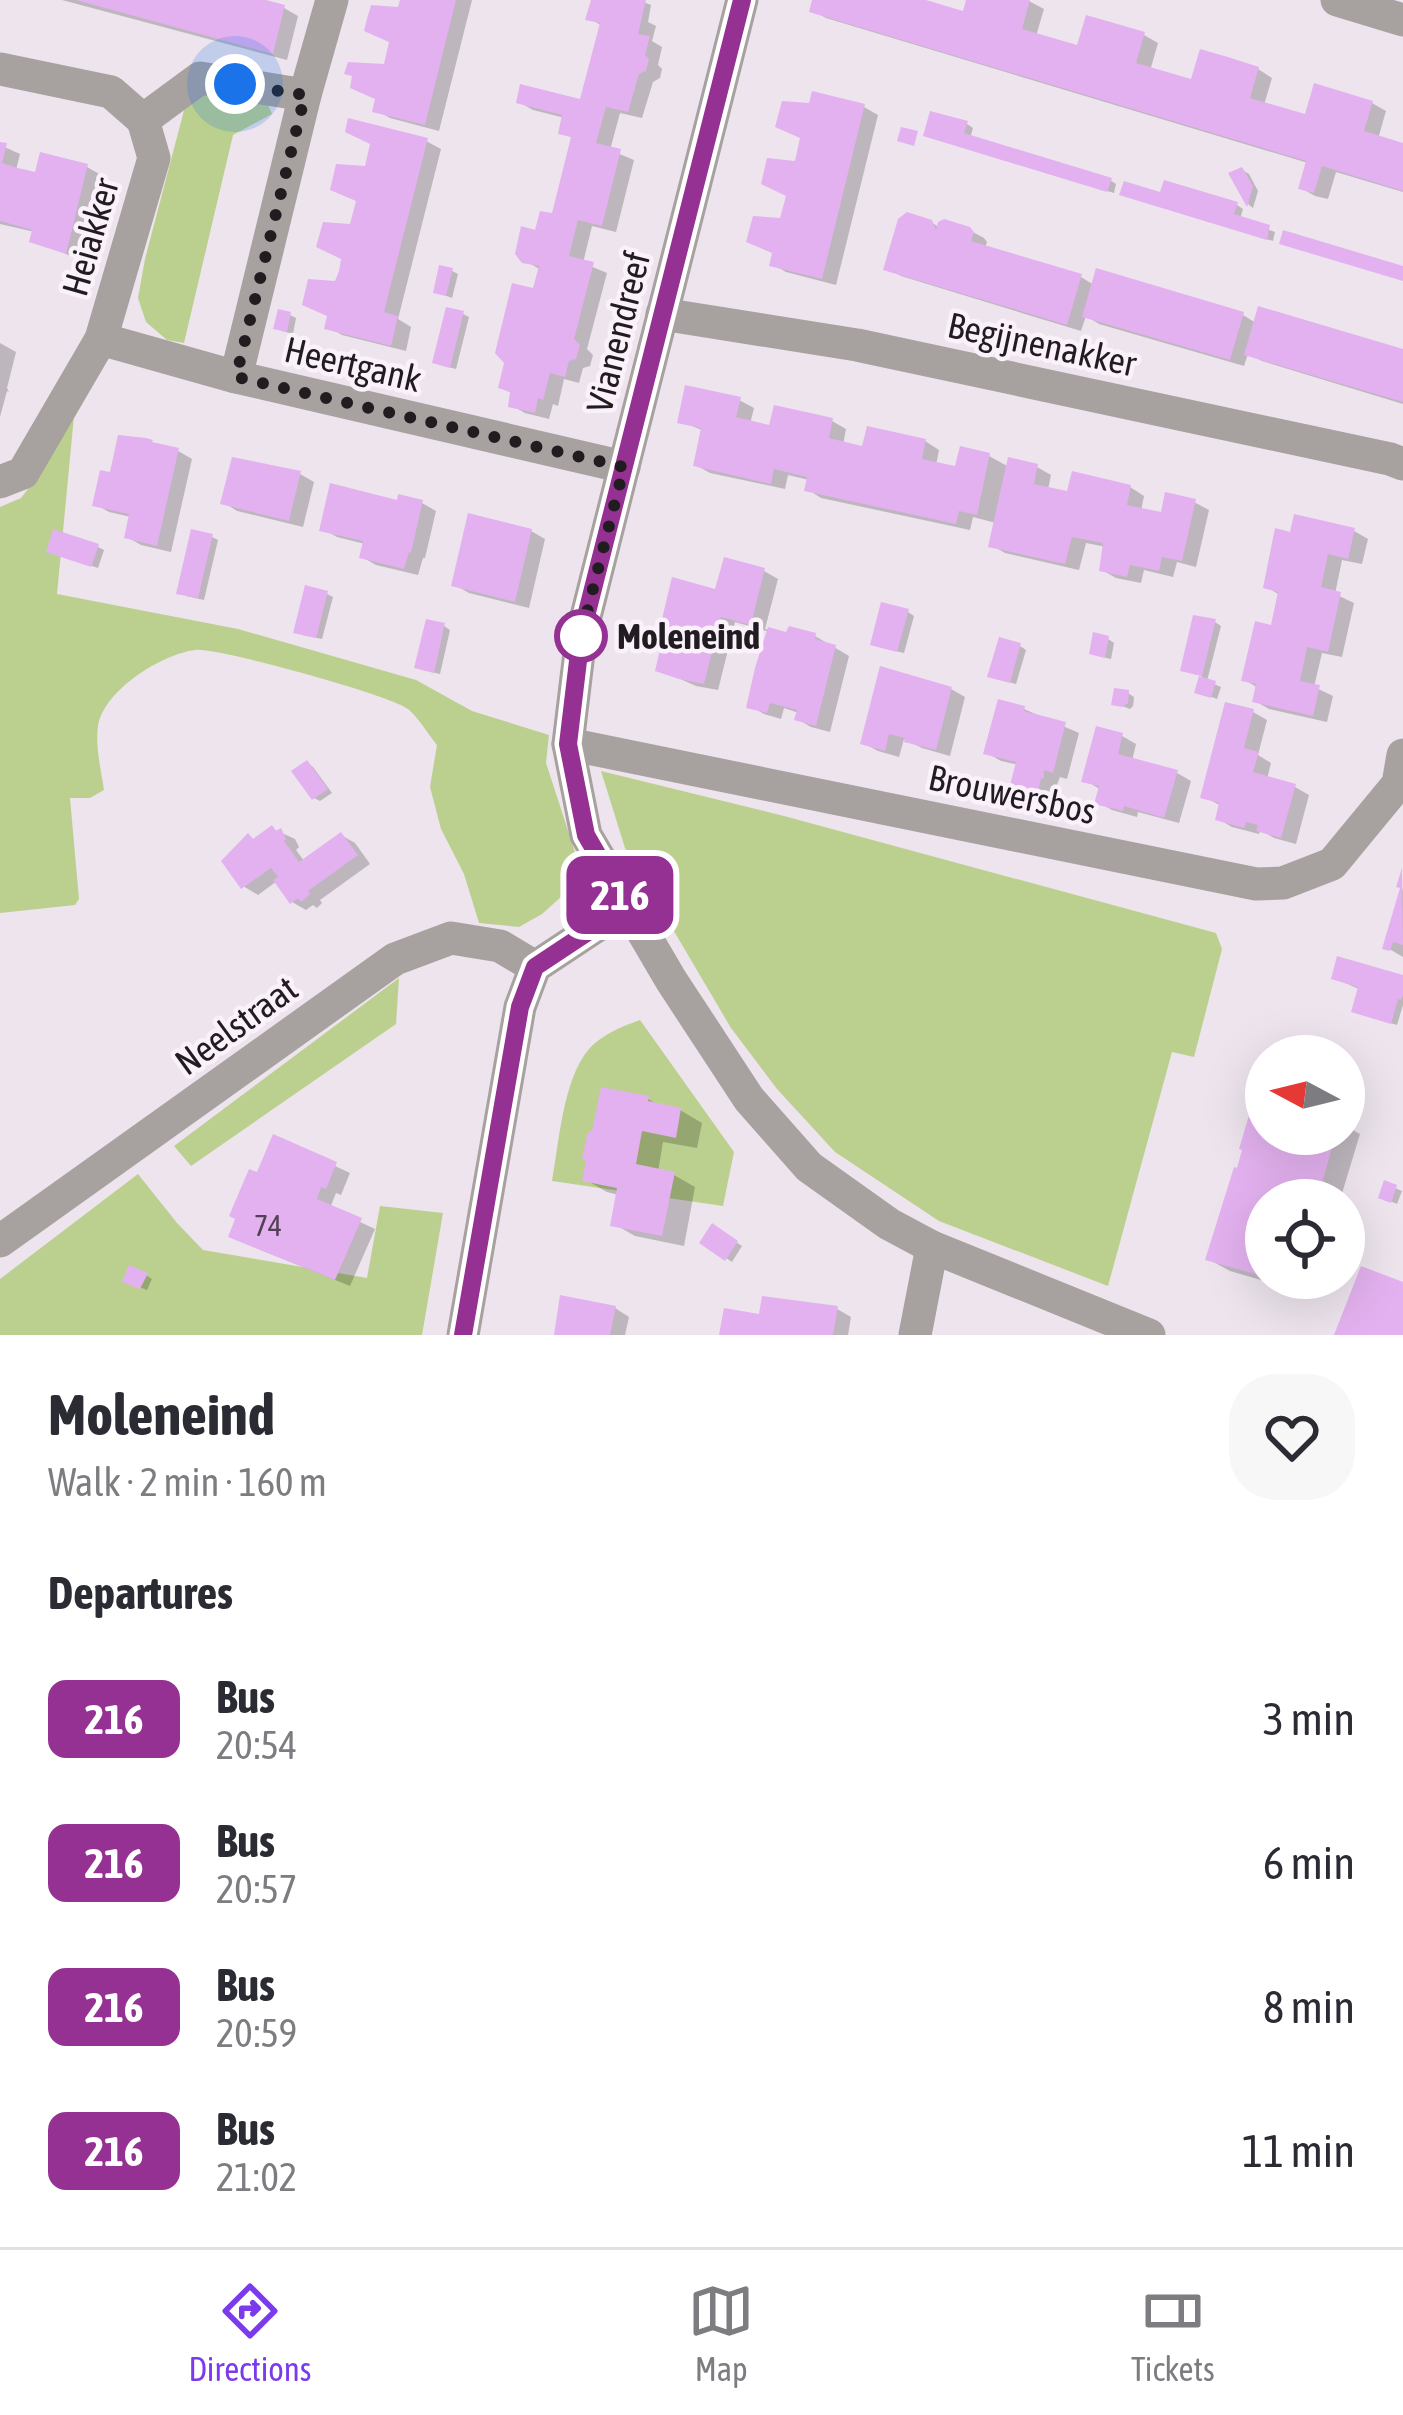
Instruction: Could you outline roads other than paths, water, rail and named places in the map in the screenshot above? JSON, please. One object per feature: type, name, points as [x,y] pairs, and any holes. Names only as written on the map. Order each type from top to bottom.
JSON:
[{"type":"street","points":[[236,377],[332,0]]},
{"type":"street","name":"Vianendreef","points":[[627,906],[586,835],[568,744],[581,636],[742,0]]},
{"type":"street","points":[[1337,0],[1403,20]]},
{"type":"street","points":[[0,69],[111,92],[143,120],[200,78],[305,95]]},
{"type":"street","name":"Heiakker","points":[[101,339],[154,158],[143,120]]},
{"type":"street","name":"Begijnenakker","points":[[662,314],[879,349],[1403,464]]},
{"type":"street","points":[[0,482],[23,473],[101,339]]},
{"type":"street","name":"Heertgank","points":[[101,339],[236,377],[624,467]]},
{"type":"street","name":"Brouwersbos","points":[[568,744],[1256,884],[1283,883],[1332,864],[1401,775]]},
{"type":"street","points":[[463,1335],[520,1007],[535,967],[627,906],[749,1099],[809,1167],[889,1225],[932,1247],[1149,1335]]},
{"type":"street","name":"Neelstraat","points":[[0,1241],[395,959],[451,938],[500,946],[535,967]]},
{"type":"street","points":[[915,1335],[932,1247]]},
{"type":"place","name":"Moleneind","points":[[581,636]]}]
